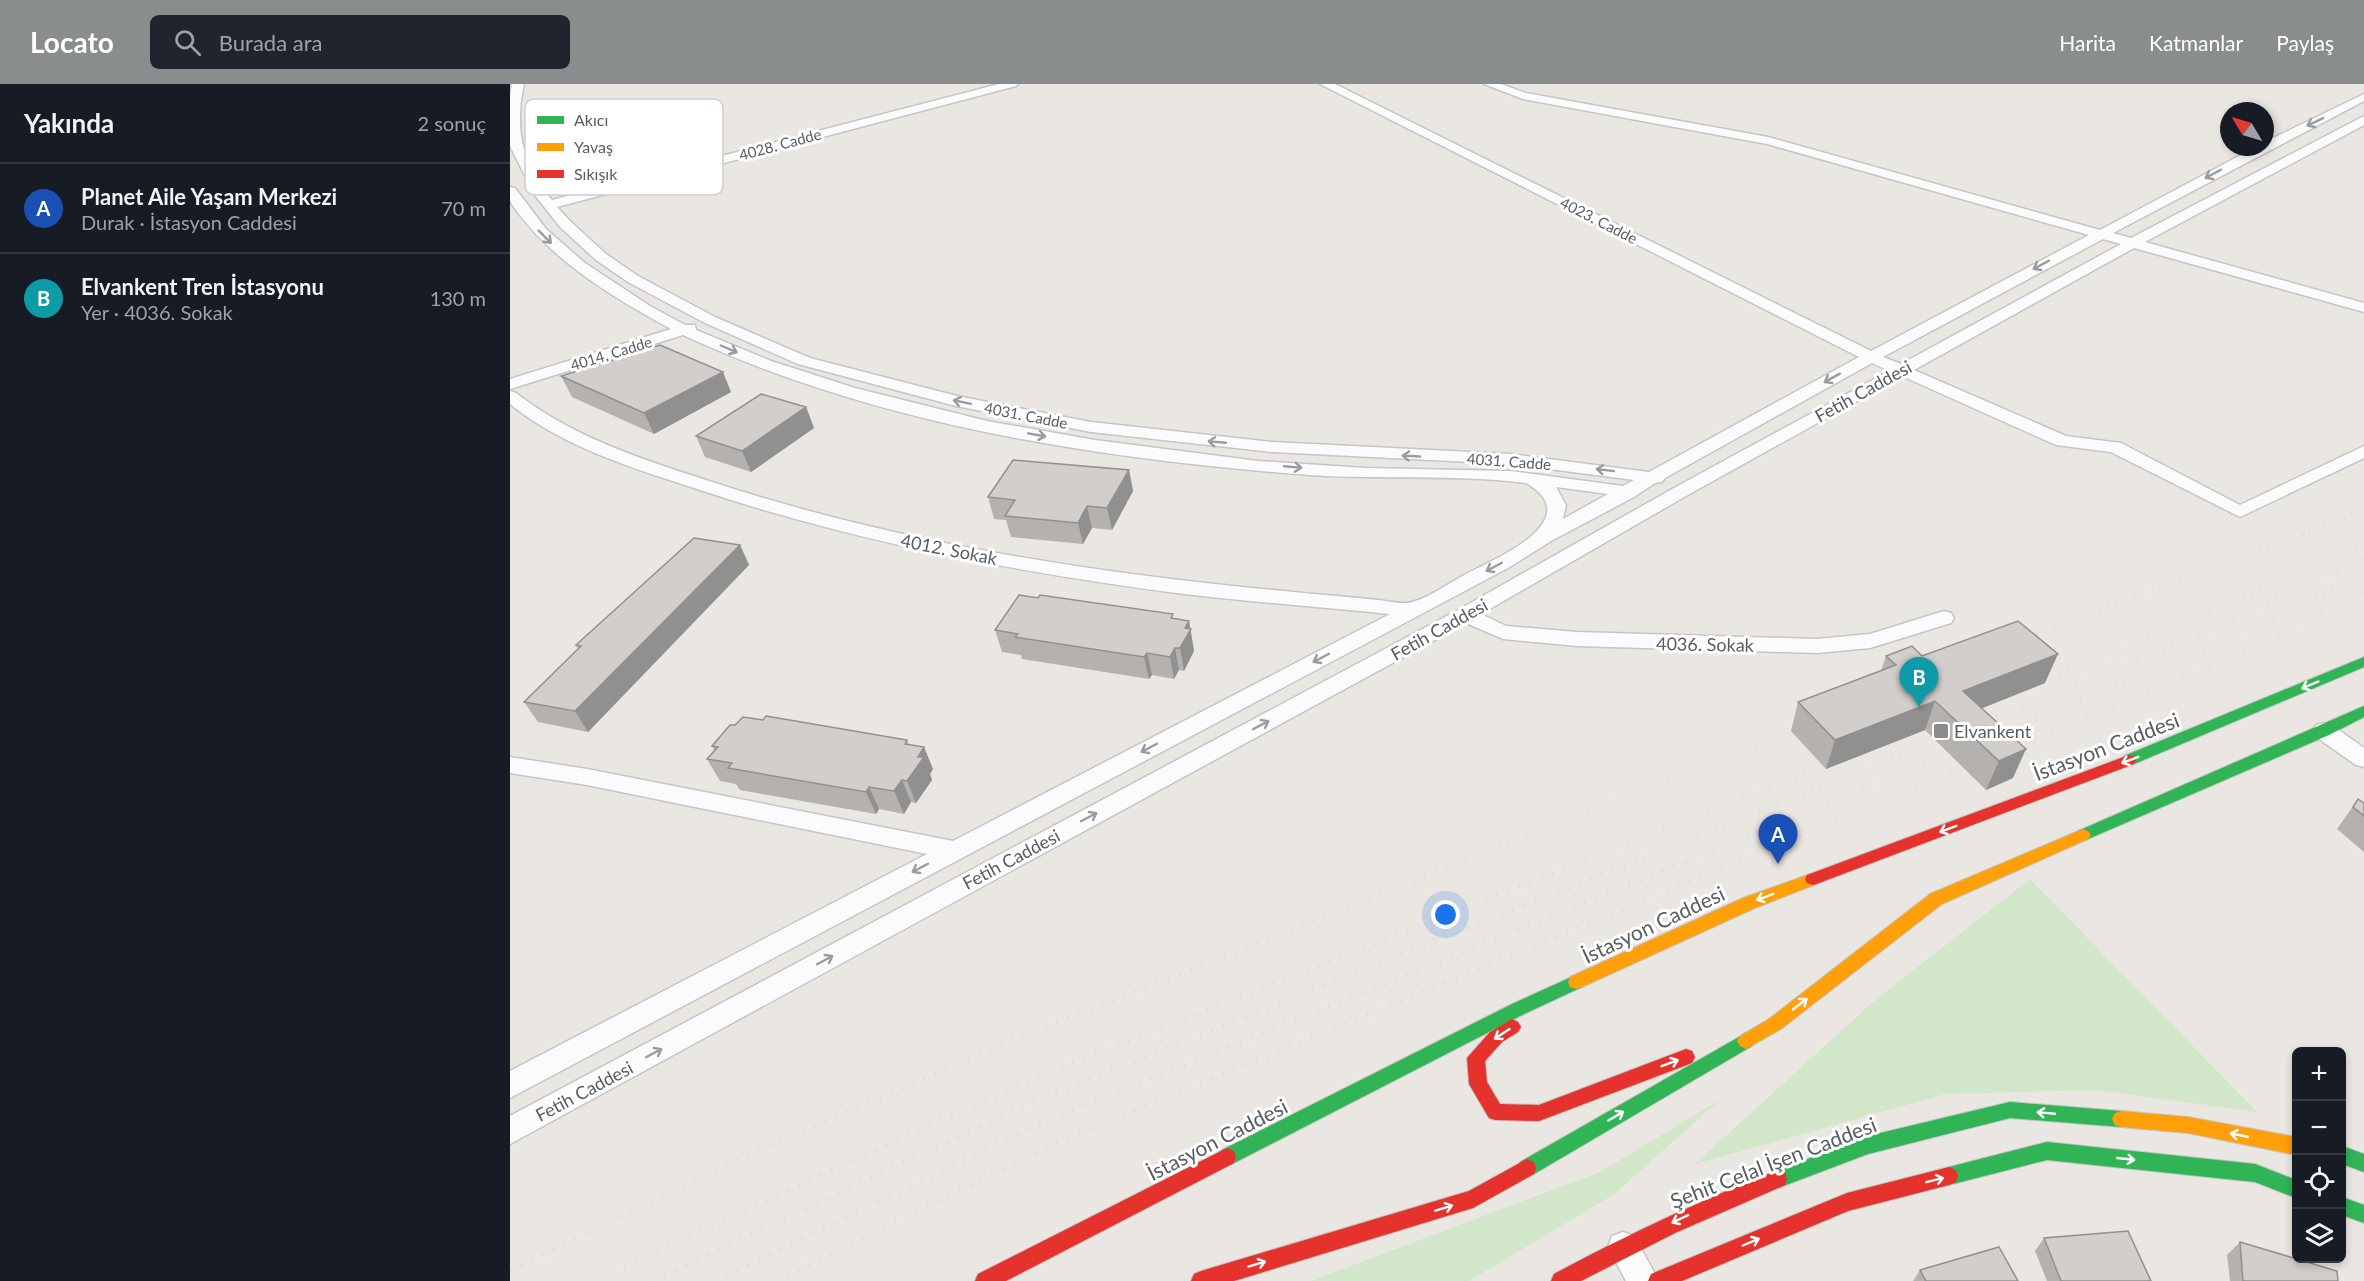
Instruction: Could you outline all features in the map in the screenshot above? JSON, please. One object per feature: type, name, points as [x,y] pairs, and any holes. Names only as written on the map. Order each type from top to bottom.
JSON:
[{"type":"main road","name":"İstasyon Caddesi","points":[[985,1281],[1518,1009],[1749,903],[2159,749],[2364,662]]},
{"type":"main road","points":[[1202,1281],[1473,1199],[1775,1024],[1936,899],[2324,731],[2364,711]]},
{"type":"main road","points":[[1605,969],[1496,1036],[1476,1058],[1478,1084],[1495,1112],[1539,1113],[1775,1024]]},
{"type":"main road","name":"Şehit Celal İşen Caddesi","points":[[1578,1277],[1623,1247],[1721,1200],[1868,1144],[2010,1110],[2188,1125],[2292,1145]]},
{"type":"main road","points":[[1658,1281],[1846,1202],[2047,1151],[2255,1173],[2292,1187]]},
{"type":"main road","points":[[2346,1156],[2364,1163]]},
{"type":"main road","points":[[2346,1207],[2364,1214]]},
{"type":"street","name":"4028. Cadde","points":[[723,157],[1012,84]]},
{"type":"street","name":"4023. Cadde","points":[[1326,84],[1871,357],[2062,441],[2115,447],[2240,512],[2364,451]]},
{"type":"street","points":[[1490,84],[1523,96],[1768,141],[2364,308]]},
{"type":"street","name":"4031. Cadde","points":[[514,89],[514,141],[525,166]]},
{"type":"street","name":"Fetih Caddesi","points":[[2274,143],[2364,98]]},
{"type":"street","name":"Fetih Caddesi","points":[[510,1131],[1465,615],[1680,492],[1901,370],[2364,120]]},
{"type":"street","name":"Fetih Caddesi","points":[[510,1085],[953,850],[1501,564],[1544,537],[1871,357],[2248,156]]},
{"type":"street","name":"4031. Cadde","points":[[542,195],[546,202],[601,257],[625,274],[710,320],[804,361],[956,401],[1070,424],[1273,447],[1510,459],[1654,476],[1680,492]]},
{"type":"street","name":"4028. Cadde","points":[[514,205],[546,202],[574,195]]},
{"type":"street","name":"4031. Cadde","points":[[514,205],[547,240],[577,265],[623,297],[684,330],[773,368],[817,383],[950,417],[1075,442],[1272,466],[1366,473],[1512,476],[1626,492],[1653,508]]},
{"type":"street","name":"4014. Cadde","points":[[510,384],[710,320]]},
{"type":"street","name":"4012. Sokak","points":[[510,396],[537,415],[569,432],[648,466],[735,497],[841,527],[972,554],[1152,583],[1414,610]]},
{"type":"street","name":"4031. Cadde","points":[[1532,479],[1547,487],[1555,496],[1558,508],[1554,521],[1544,537]]},
{"type":"street","name":"4036. Sokak","points":[[1465,615],[1503,632],[1576,639],[1817,646],[1870,641],[1944,618]]},
{"type":"street","points":[[2324,731],[2364,759]]},
{"type":"street","points":[[510,765],[587,777],[953,850]]},
{"type":"street","points":[[1623,1247],[1644,1281]]},
{"type":"green space","points":[[2030,879],[2257,1112],[2096,1090],[1946,1094],[1695,1164],[1874,1001]]},
{"type":"green space","points":[[1720,1100],[1613,1195],[1469,1281],[1311,1281],[1600,1172]]},
{"type":"building","points":[[660,345],[723,372],[644,413],[561,376]]},
{"type":"building","points":[[761,394],[806,407],[742,451],[696,436]]},
{"type":"building","points":[[1013,460],[1129,470],[1107,508],[1087,506],[1078,523],[1005,516],[1015,500],[988,497]]},
{"type":"building","points":[[694,538],[740,545],[575,711],[524,702],[581,646],[576,645]]},
{"type":"building","points":[[1019,595],[1038,598],[1040,595],[1173,614],[1171,618],[1189,621],[1185,628],[1191,629],[1180,648],[1175,648],[1170,657],[1147,653],[1144,657],[1015,637],[1018,634],[995,630]]},
{"type":"building","points":[[2018,621],[2058,654],[1963,691],[2026,749],[1999,761],[1935,701],[1835,740],[1798,702],[1896,665],[1886,656],[1912,646],[1922,656]]},
{"type":"building","points":[[766,716],[907,740],[905,744],[924,747],[918,757],[924,757],[907,781],[902,780],[894,791],[869,787],[866,792],[728,768],[732,763],[707,759],[718,747],[712,746],[730,725],[735,725],[743,717],[763,720]]},
{"type":"building","points":[[2358,799],[2364,803],[2364,816],[2353,807]]},
{"type":"building","points":[[2128,1231],[2151,1281],[2061,1281],[2044,1238]]},
{"type":"building","points":[[2240,1242],[2292,1258],[2292,1263],[2310,1263],[2337,1271],[2338,1281],[2243,1281]]},
{"type":"building","points":[[1999,1247],[2018,1281],[1926,1281],[1920,1270]]},
{"type":"railway","points":[[2307,533],[2364,510]]},
{"type":"railway","points":[[2019,641],[2144,592],[2307,533]]},
{"type":"railway","points":[[2302,535],[2307,533]]},
{"type":"railway","points":[[2032,684],[2188,623],[2364,542]]},
{"type":"railway","points":[[1978,724],[2204,633],[2364,558]]},
{"type":"railway","points":[[1992,737],[2221,644],[2364,575]]},
{"type":"railway","points":[[2007,751],[2237,655],[2364,593]]},
{"type":"railway","points":[[1464,861],[1807,725]]},
{"type":"railway","points":[[1635,861],[1950,735]]},
{"type":"railway","points":[[1686,861],[1965,748]]},
{"type":"railway","points":[[1583,861],[1839,760]]},
{"type":"railway","points":[[1739,861],[1979,762]]},
{"type":"railway","points":[[510,1271],[741,1158],[1013,1040],[1467,860]]},
{"type":"railway","points":[[591,1281],[1025,1082],[1587,860]]},
{"type":"railway","points":[[653,1281],[1033,1102],[1638,860]]},
{"type":"railway","points":[[715,1281],[1041,1123],[1690,860]]},
{"type":"railway","points":[[776,1281],[1049,1146],[1742,860]]},
{"type":"traffic: fast","points":[[2129,760],[2364,662]]},
{"type":"traffic: fast","points":[[2083,835],[2324,731],[2364,711]]},
{"type":"traffic: fast","points":[[1227,1157],[1518,1009],[1576,982]]},
{"type":"traffic: fast","points":[[1527,1168],[1746,1041]]},
{"type":"traffic: fast","points":[[1778,1179],[1868,1145],[2010,1110],[2121,1119]]},
{"type":"traffic: fast","points":[[1949,1176],[2047,1151],[2255,1173],[2292,1187]]},
{"type":"traffic: fast","points":[[2346,1156],[2364,1163]]},
{"type":"traffic: fast","points":[[2346,1207],[2364,1214]]},
{"type":"traffic: slow","points":[[1746,1041],[1775,1024],[1936,899],[2083,835]]},
{"type":"traffic: slow","points":[[1576,982],[1749,903],[1813,879]]},
{"type":"traffic: slow","points":[[2121,1119],[2188,1125],[2292,1145]]},
{"type":"traffic: jam","points":[[1813,879],[2129,760]]},
{"type":"traffic: jam","points":[[1512,1027],[1496,1037],[1476,1058],[1478,1084],[1495,1112],[1539,1113],[1686,1057]]},
{"type":"traffic: jam","points":[[985,1281],[1227,1157]]},
{"type":"traffic: jam","points":[[1201,1281],[1473,1199],[1527,1168]]},
{"type":"traffic: jam","points":[[1658,1281],[1847,1202],[1949,1176]]},
{"type":"traffic: jam","points":[[1561,1281],[1668,1226],[1778,1179]]},
{"type":"place","name":"Elvankent Tren İstasyonu","points":[[1919,707]]},
{"type":"place","name":"Elvankent","points":[[1941,731]]},
{"type":"place","name":"Planet Aile Yaşam Merkezi","points":[[1778,864]]}]
